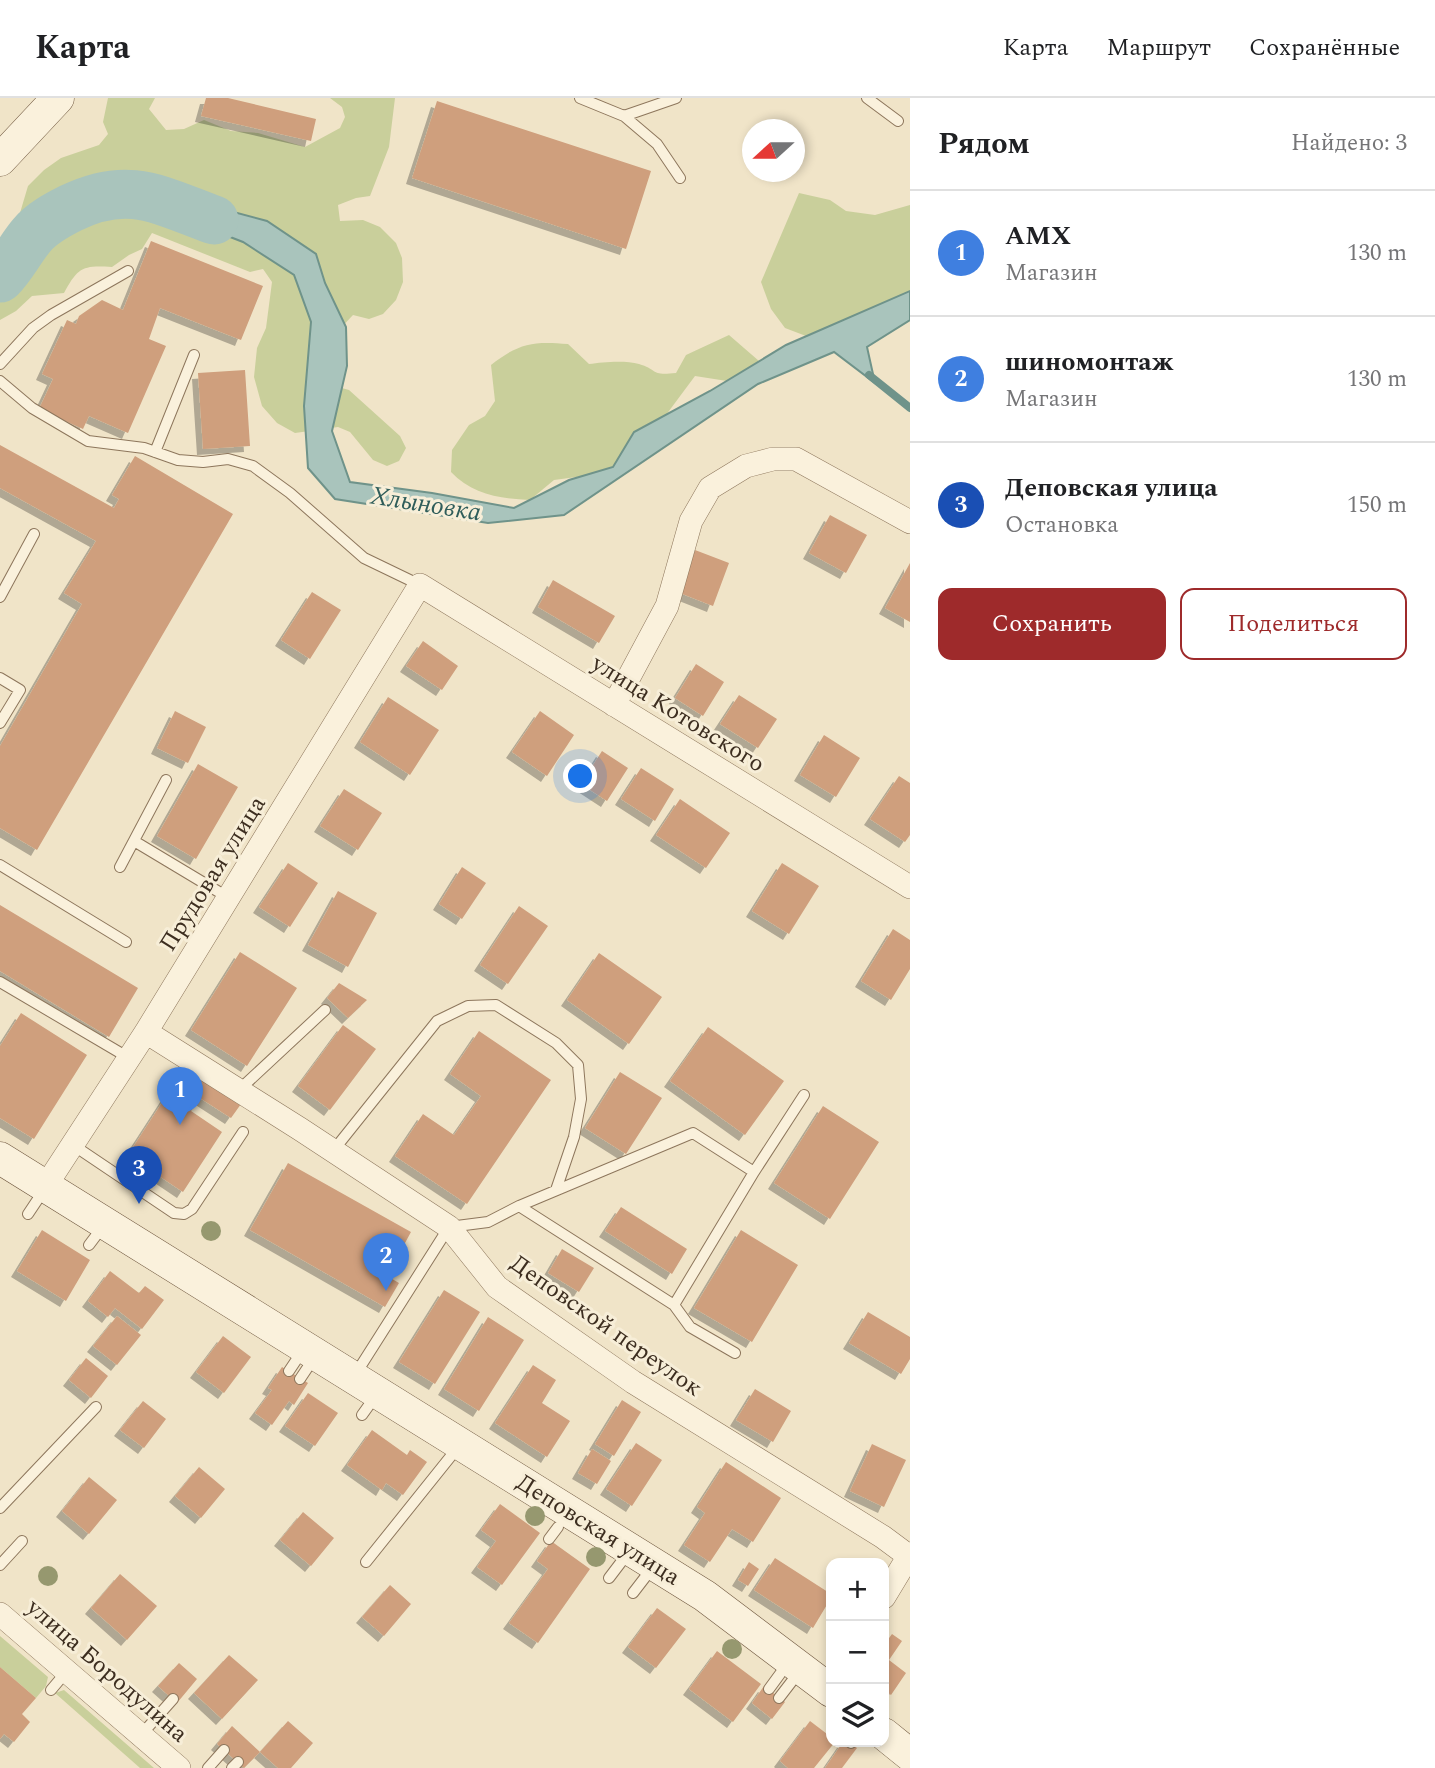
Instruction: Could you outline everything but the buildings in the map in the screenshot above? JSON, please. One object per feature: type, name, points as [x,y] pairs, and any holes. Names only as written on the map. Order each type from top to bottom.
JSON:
[{"type":"main road","points":[[0,160],[58,98]]},
{"type":"main road","name":"Деповская улица","points":[[0,1158],[45,1187],[97,1234],[303,1363],[461,1444],[705,1596],[826,1685]]},
{"type":"main road","points":[[889,1738],[910,1755]]},
{"type":"street","points":[[614,705],[667,606],[691,521],[710,488],[746,466],[774,459],[796,459],[910,522]]},
{"type":"street","name":"улица Котовского","points":[[419,584],[910,887]]},
{"type":"street","name":"Прудовая улица","points":[[45,1187],[146,1032],[419,584]]},
{"type":"street","name":"Деповской переулок","points":[[146,1032],[449,1227],[497,1287],[633,1382],[910,1556]]},
{"type":"street","points":[[889,1589],[910,1556]]},
{"type":"street","name":"улица Бородулина","points":[[0,1614],[179,1768]]},
{"type":"lane","points":[[580,98],[624,116],[657,144],[680,178]]},
{"type":"lane","points":[[624,116],[676,98]]},
{"type":"lane","points":[[867,98],[898,121]]},
{"type":"lane","points":[[0,364],[33,328],[128,271]]},
{"type":"lane","points":[[155,452],[194,355]]},
{"type":"lane","points":[[0,381],[32,408],[88,440],[144,448],[178,460],[203,462],[228,459],[253,466],[290,493],[364,558],[419,584]]},
{"type":"lane","points":[[0,597],[34,534]]},
{"type":"lane","points":[[0,678],[20,690],[0,723]]},
{"type":"lane","points":[[120,867],[166,780]]},
{"type":"lane","points":[[134,841],[229,898]]},
{"type":"lane","points":[[0,865],[126,942]]},
{"type":"lane","points":[[0,982],[129,1058]]},
{"type":"lane","points":[[333,1151],[436,1021],[468,1006],[496,1005],[556,1043],[578,1065],[581,1099],[574,1137],[556,1190]]},
{"type":"lane","points":[[239,1090],[325,1010]]},
{"type":"lane","points":[[674,1305],[804,1095]]},
{"type":"lane","points":[[73,1145],[174,1213],[184,1214],[192,1209],[243,1132]]},
{"type":"lane","points":[[365,1395],[449,1227],[488,1222],[519,1206],[693,1133],[754,1172]]},
{"type":"lane","points":[[28,1214],[45,1187]]},
{"type":"lane","points":[[519,1206],[674,1305],[690,1327],[735,1353]]},
{"type":"lane","points":[[0,1508],[96,1407]]},
{"type":"lane","points":[[366,1562],[461,1444]]},
{"type":"lane","points":[[549,1539],[558,1527]]},
{"type":"lane","points":[[0,1565],[22,1541]]},
{"type":"lane","points":[[608,1578],[643,1557]]},
{"type":"lane","points":[[633,1593],[643,1557]]},
{"type":"lane","points":[[769,1689],[796,1665]]},
{"type":"lane","points":[[779,1698],[796,1665]]},
{"type":"lane","points":[[51,1690],[67,1671]]},
{"type":"lane","points":[[141,1735],[173,1699]]},
{"type":"lane","points":[[208,1768],[224,1750]]},
{"type":"green space","points":[[108,98],[155,98],[149,109],[166,130],[184,129],[204,120],[231,131],[258,133],[305,147],[340,128],[345,117],[342,107],[330,98],[395,98],[389,147],[370,196],[338,205],[340,221],[363,220],[380,227],[396,243],[402,258],[403,282],[396,300],[383,314],[369,319],[353,315],[338,331],[320,382],[349,390],[400,436],[406,448],[399,461],[387,466],[373,460],[350,432],[338,427],[295,433],[277,423],[262,406],[254,377],[257,348],[266,328],[272,282],[263,269],[250,272],[152,233],[142,249],[112,267],[88,267],[73,278],[64,293],[32,296],[16,311],[0,320],[0,246],[17,223],[28,186],[61,158],[99,145],[108,134],[103,122]]},
{"type":"green space","points":[[799,193],[830,200],[846,211],[875,215],[910,205],[910,291],[806,336],[785,328],[771,309],[761,282]]},
{"type":"green space","points":[[729,335],[759,361],[727,381],[695,376],[666,415],[634,432],[613,467],[584,476],[554,480],[530,500],[487,494],[468,486],[451,472],[452,450],[469,425],[485,416],[495,401],[491,365],[518,348],[545,343],[568,344],[589,364],[633,363],[668,374],[676,373],[686,355]]},
{"type":"green space","points":[[0,1636],[48,1677],[46,1686],[36,1698],[0,1667]]},
{"type":"green space","points":[[64,1690],[154,1768],[140,1768],[55,1693]]},
{"type":"water","points":[[155,191],[267,221],[316,254],[325,283],[346,327],[347,366],[332,431],[350,482],[514,508],[569,480],[613,467],[634,432],[710,391],[786,345],[910,291],[910,320],[867,347],[875,383],[834,352],[758,384],[564,515],[488,523],[335,499],[308,468],[304,406],[311,322],[294,275],[243,242],[150,206]]},
{"type":"waterway","name":"Хлыновка","points":[[0,278],[40,227],[66,211],[110,195],[144,196],[214,220]]},
{"type":"waterway","points":[[869,375],[910,408]]},
{"type":"place","name":"AMX","points":[[180,1125]]},
{"type":"place","name":"Деповская улица","points":[[139,1204]]},
{"type":"place","name":"шиномонтаж","points":[[386,1291]]}]
